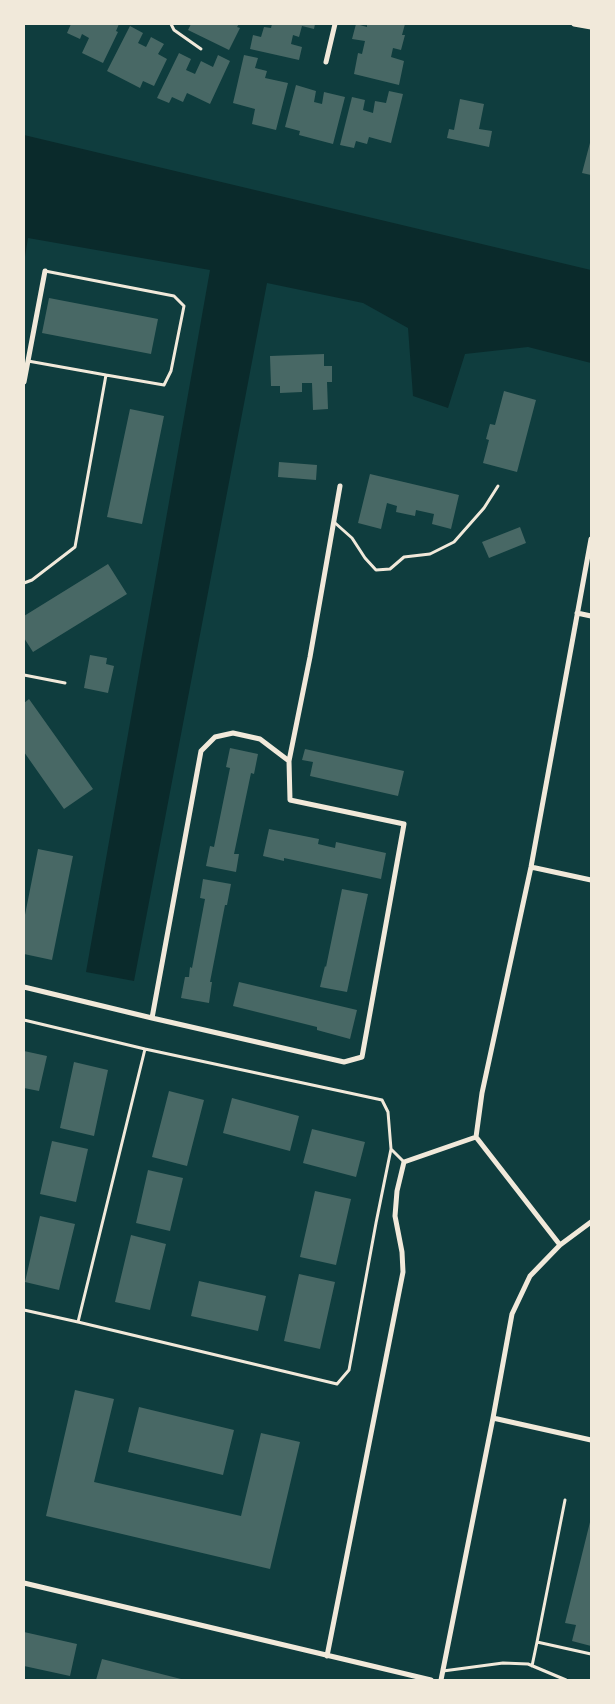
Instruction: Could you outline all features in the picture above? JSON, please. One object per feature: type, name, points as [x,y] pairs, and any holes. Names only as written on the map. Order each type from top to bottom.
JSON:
[{"type":"street","points":[[326,62],[335,24]]},
{"type":"street","points":[[574,24],[591,27]]},
{"type":"street","points":[[24,382],[45,271]]},
{"type":"street","points":[[24,987],[344,1062],[362,1057],[404,824],[290,800],[289,761],[340,486]]},
{"type":"street","points":[[560,1245],[476,1137],[482,1093],[531,867],[591,539]]},
{"type":"street","points":[[577,613],[591,616]]},
{"type":"street","points":[[152,1018],[201,751],[216,737],[233,733],[260,739],[289,761]]},
{"type":"street","points":[[531,867],[591,880]]},
{"type":"street","points":[[327,1656],[403,1272],[402,1252],[395,1216],[397,1191],[404,1162],[476,1137]]},
{"type":"street","points":[[441,1680],[512,1314],[530,1276],[560,1245],[591,1222]]},
{"type":"street","points":[[493,1418],[591,1440]]},
{"type":"street","points":[[24,1584],[327,1656],[408,1678],[430,1680]]},
{"type":"lane","points":[[171,24],[174,30],[201,49]]},
{"type":"lane","points":[[28,361],[164,385],[171,371],[184,306],[174,296],[45,271]]},
{"type":"lane","points":[[24,583],[32,580],[75,547],[106,375]]},
{"type":"lane","points":[[334,522],[352,538],[365,558],[376,570],[390,569],[404,557],[430,554],[454,542],[484,508],[498,486]]},
{"type":"lane","points":[[24,675],[65,683]]},
{"type":"lane","points":[[24,1020],[145,1049],[382,1100],[388,1112],[391,1150],[349,1370],[336,1384],[24,1310]]},
{"type":"lane","points":[[78,1322],[145,1049]]},
{"type":"lane","points":[[391,1150],[404,1162]]},
{"type":"lane","points":[[532,1666],[565,1500]]},
{"type":"lane","points":[[537,1642],[591,1654]]},
{"type":"lane","points":[[443,1671],[503,1663],[528,1664],[566,1680]]},
{"type":"water","points":[[24,135],[591,270],[591,363],[528,347],[465,354],[448,408],[413,396],[408,328],[363,303],[267,283],[134,981],[86,972],[210,270],[28,238],[24,263]]},
{"type":"building","points":[[71,24],[119,24],[116,31],[118,32],[103,63],[82,53],[89,38],[82,34],[80,39],[67,33]]},
{"type":"building","points":[[191,24],[239,24],[237,27],[240,28],[229,50],[188,30]]},
{"type":"building","points":[[272,24],[315,24],[314,29],[302,26],[299,37],[293,35],[291,44],[302,47],[299,60],[250,49],[253,35],[261,37],[264,27],[271,28]]},
{"type":"building","points":[[356,24],[367,27],[367,24],[405,24],[402,35],[405,35],[401,50],[393,48],[391,57],[404,61],[399,85],[354,74],[358,53],[362,54],[365,41],[352,39]]},
{"type":"building","points":[[130,26],[143,33],[138,43],[146,47],[151,37],[164,44],[158,54],[167,59],[154,86],[143,81],[140,88],[107,71]]},
{"type":"building","points":[[179,53],[191,59],[186,70],[195,74],[201,61],[213,67],[218,55],[230,61],[210,104],[187,93],[183,102],[172,97],[169,103],[157,98]]},
{"type":"building","points":[[244,55],[258,58],[255,68],[267,71],[265,78],[288,83],[276,130],[252,124],[255,109],[233,103]]},
{"type":"building","points":[[296,85],[316,91],[314,102],[322,104],[324,92],[345,97],[333,144],[299,135],[300,131],[285,127]]},
{"type":"building","points":[[389,91],[403,94],[391,143],[369,137],[367,144],[356,141],[354,148],[340,145],[352,97],[365,100],[363,110],[373,113],[375,101],[386,103]]},
{"type":"building","points":[[460,99],[484,104],[479,129],[492,131],[489,147],[447,138],[449,129],[454,130]]},
{"type":"building","points":[[591,139],[591,175],[582,173]]},
{"type":"building","points":[[49,298],[158,319],[151,354],[42,333]]},
{"type":"building","points":[[324,354],[324,366],[332,366],[332,382],[327,382],[328,409],[313,410],[312,383],[302,383],[302,392],[280,393],[280,386],[271,386],[270,356]]},
{"type":"building","points":[[504,391],[536,400],[517,472],[483,463],[489,440],[486,439],[490,424],[495,425]]},
{"type":"building","points":[[130,409],[164,416],[142,524],[107,517]]},
{"type":"building","points":[[279,462],[317,465],[316,480],[278,477]]},
{"type":"building","points":[[370,474],[459,495],[451,529],[432,524],[434,514],[416,510],[415,516],[396,512],[397,506],[387,503],[381,529],[358,523]]},
{"type":"building","points":[[520,527],[526,543],[489,558],[482,542]]},
{"type":"building","points":[[108,564],[127,594],[33,652],[24,638],[24,616]]},
{"type":"building","points":[[90,655],[107,658],[106,664],[114,666],[108,693],[84,688]]},
{"type":"building","points":[[29,699],[93,789],[64,809],[24,752],[24,703]]},
{"type":"building","points":[[230,748],[258,754],[254,774],[251,773],[234,854],[239,854],[236,872],[206,866],[210,846],[214,847],[230,768],[226,767]]},
{"type":"building","points":[[305,749],[404,771],[398,796],[310,776],[313,762],[302,760]]},
{"type":"building","points":[[269,829],[319,839],[318,844],[335,848],[336,842],[386,853],[381,879],[284,858],[284,861],[263,856]]},
{"type":"building","points":[[38,849],[73,856],[52,960],[24,954],[24,920]]},
{"type":"building","points":[[203,879],[231,884],[210,982],[212,982],[209,1003],[181,998],[185,977],[189,977],[190,967],[192,968],[205,899],[200,898]]},
{"type":"building","points":[[342,889],[368,894],[347,992],[320,987]]},
{"type":"building","points":[[239,982],[357,1010],[350,1039],[317,1030],[317,1027],[233,1006]]},
{"type":"building","points":[[24,1051],[47,1056],[39,1091],[24,1088]]},
{"type":"building","points":[[74,1062],[108,1070],[94,1136],[60,1128]]},
{"type":"building","points":[[169,1091],[204,1100],[187,1166],[152,1157]]},
{"type":"building","points":[[232,1098],[299,1116],[290,1151],[223,1133]]},
{"type":"building","points":[[312,1129],[365,1142],[356,1177],[303,1163]]},
{"type":"building","points":[[52,1141],[88,1149],[76,1202],[40,1194]]},
{"type":"building","points":[[148,1170],[183,1178],[170,1231],[136,1223]]},
{"type":"building","points":[[315,1191],[351,1199],[336,1265],[300,1257]]},
{"type":"building","points":[[40,1216],[75,1224],[59,1290],[25,1282]]},
{"type":"building","points":[[131,1235],[166,1244],[150,1310],[115,1302]]},
{"type":"building","points":[[299,1274],[335,1282],[320,1349],[284,1341]]},
{"type":"building","points":[[199,1281],[266,1296],[258,1331],[191,1316]]},
{"type":"building","points":[[75,1390],[114,1399],[94,1482],[241,1516],[261,1433],[300,1442],[270,1569],[46,1516]]},
{"type":"building","points":[[139,1407],[234,1430],[223,1475],[128,1452]]},
{"type":"building","points":[[591,1518],[591,1646],[572,1641],[576,1625],[565,1623]]},
{"type":"building","points":[[24,1632],[77,1644],[70,1676],[24,1666]]},
{"type":"building","points":[[102,1659],[185,1680],[96,1680]]}]
